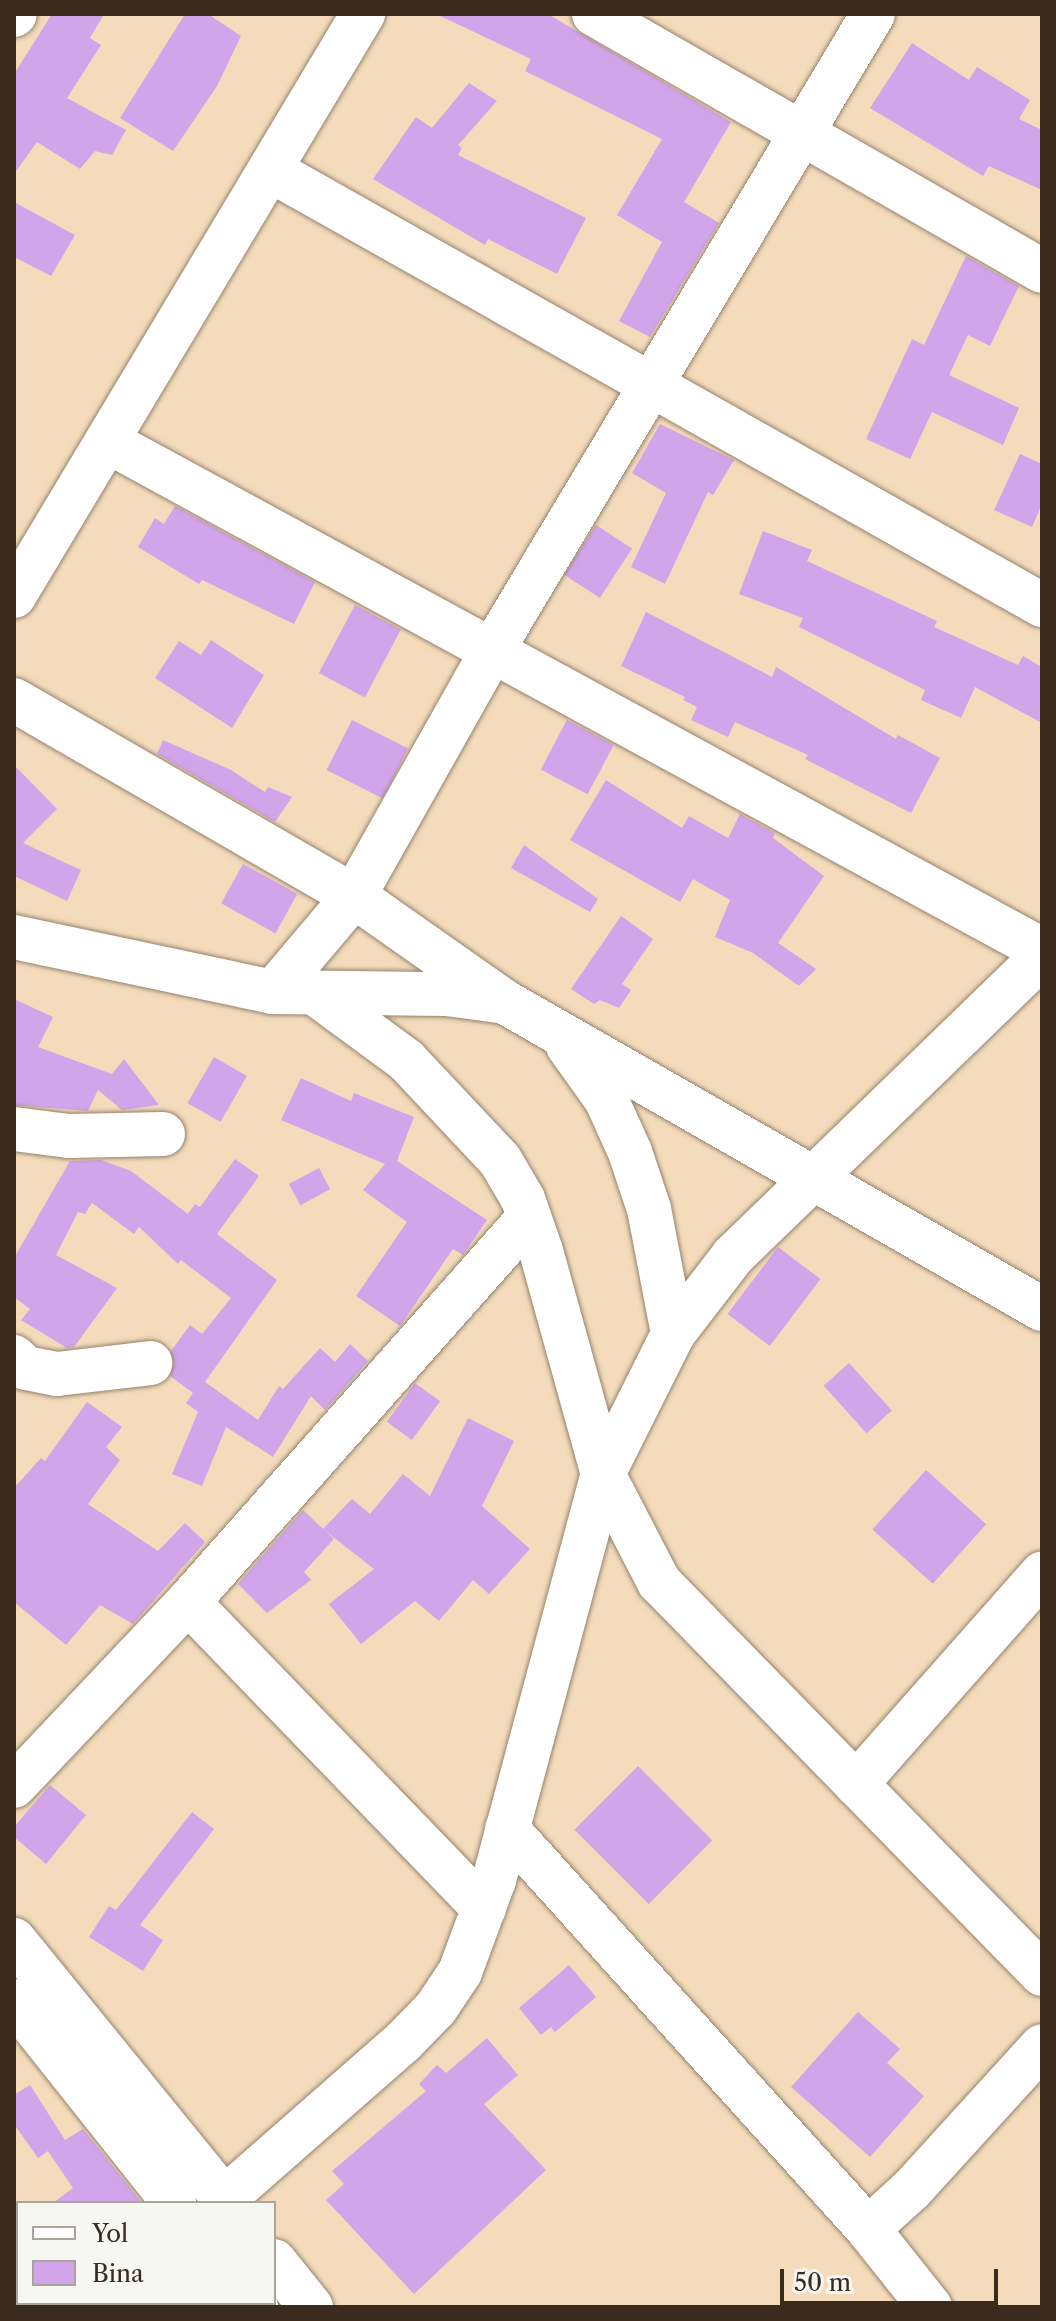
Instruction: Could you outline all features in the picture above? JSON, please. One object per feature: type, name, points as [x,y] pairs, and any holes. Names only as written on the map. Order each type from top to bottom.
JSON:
[{"type":"street","points":[[14,596],[272,171],[363,14]]},
{"type":"street","points":[[594,14],[800,128],[1042,271]]},
{"type":"street","points":[[293,992],[354,896],[493,649],[654,383],[800,128],[873,14]]},
{"type":"street","points":[[272,171],[654,383],[1042,605]]},
{"type":"street","points":[[107,441],[1042,950]]},
{"type":"street","points":[[14,700],[354,896],[505,1002],[812,1182],[1042,1309]]},
{"type":"street","points":[[14,937],[293,992],[447,994],[505,1002]]},
{"type":"street","points":[[14,1940],[226,2201],[436,2008],[460,1972],[484,1909],[603,1474],[673,1334],[733,1256],[1042,957]]},
{"type":"street","points":[[293,992],[406,1060],[500,1160],[523,1199],[526,1221],[541,1251],[603,1474],[659,1582],[1042,1974]]},
{"type":"street","points":[[557,1031],[606,1099],[630,1152],[649,1209],[673,1334]]},
{"type":"street","points":[[14,1129],[69,1136],[163,1134]]},
{"type":"street","points":[[14,1786],[188,1602],[526,1221]]},
{"type":"street","points":[[14,1357],[26,1368],[57,1374],[150,1363]]},
{"type":"street","points":[[856,1784],[1042,1574]]},
{"type":"street","points":[[188,1602],[484,1909]]},
{"type":"street","points":[[507,1829],[868,2229],[930,2307]]},
{"type":"street","points":[[14,2001],[172,2201]]},
{"type":"street","points":[[868,2229],[912,2189],[1042,2046]]},
{"type":"street","points":[[276,2263],[311,2307]]},
{"type":"building","points":[[52,14],[104,14],[90,38],[101,45],[67,98],[126,130],[112,155],[95,151],[80,169],[37,142],[14,174],[14,74]]},
{"type":"building","points":[[185,14],[208,14],[241,36],[217,86],[173,151],[120,118]]},
{"type":"building","points":[[436,14],[548,14],[731,122],[684,202],[719,223],[650,337],[619,321],[662,242],[617,215],[662,139],[525,71],[531,59]]},
{"type":"building","points":[[912,43],[969,80],[977,67],[1030,100],[1019,119],[1042,130],[1042,190],[989,166],[983,176],[870,108]]},
{"type":"building","points":[[469,83],[497,101],[458,145],[462,148],[458,155],[586,218],[557,274],[488,239],[485,245],[373,179],[416,117],[432,128]]},
{"type":"building","points":[[14,202],[75,235],[51,276],[14,257]]},
{"type":"building","points":[[966,256],[1019,286],[990,346],[968,335],[949,375],[1019,408],[1003,445],[932,412],[910,459],[866,439],[912,339],[924,345]]},
{"type":"building","points":[[660,424],[734,460],[713,495],[708,492],[665,584],[631,567],[666,493],[632,473]]},
{"type":"building","points":[[1020,454],[1042,464],[1042,504],[1032,527],[994,510]]},
{"type":"building","points":[[175,506],[315,582],[294,624],[202,580],[199,584],[138,547],[155,518],[164,524]]},
{"type":"building","points":[[596,525],[632,548],[600,598],[564,574]]},
{"type":"building","points":[[763,531],[812,550],[807,561],[937,621],[934,627],[1018,665],[1023,656],[1042,667],[1042,723],[975,687],[961,718],[921,700],[925,690],[799,627],[803,618],[739,594]]},
{"type":"building","points":[[355,605],[401,629],[365,697],[319,673]]},
{"type":"building","points":[[646,612],[772,677],[776,667],[896,739],[898,735],[940,758],[911,813],[805,759],[808,755],[735,722],[728,737],[691,720],[697,707],[683,700],[685,697],[621,666]]},
{"type":"building","points":[[211,640],[264,675],[232,728],[155,678],[179,641],[201,655]]},
{"type":"building","points":[[352,720],[408,749],[383,798],[327,770]]},
{"type":"building","points":[[567,720],[614,745],[588,794],[541,769]]},
{"type":"building","points":[[163,740],[231,770],[265,792],[268,787],[292,797],[275,822],[157,754]]},
{"type":"building","points":[[14,765],[57,809],[23,843],[81,870],[67,901],[14,876]]},
{"type":"building","points":[[606,780],[682,828],[689,816],[728,838],[740,814],[775,833],[773,838],[824,876],[778,943],[816,969],[799,986],[753,953],[715,937],[730,900],[693,879],[680,902],[570,840]]},
{"type":"building","points":[[524,845],[598,899],[590,912],[511,868]]},
{"type":"building","points":[[243,864],[297,894],[275,933],[221,903]]},
{"type":"building","points":[[621,916],[653,939],[622,984],[631,990],[619,1008],[600,1000],[594,1004],[571,989]]},
{"type":"building","points":[[14,999],[53,1017],[38,1047],[112,1074],[124,1059],[159,1105],[122,1110],[98,1090],[88,1111],[14,1105]]},
{"type":"building","points":[[214,1057],[247,1076],[220,1122],[188,1103]]},
{"type":"building","points":[[301,1078],[351,1101],[354,1093],[414,1117],[397,1161],[487,1220],[463,1255],[453,1249],[400,1326],[356,1296],[407,1222],[363,1190],[385,1164],[281,1120]]},
{"type":"building","points":[[235,1159],[259,1176],[217,1234],[277,1280],[205,1382],[258,1420],[279,1386],[283,1389],[320,1348],[335,1362],[350,1344],[368,1361],[325,1410],[311,1396],[273,1457],[226,1427],[202,1486],[172,1474],[198,1412],[186,1403],[193,1393],[170,1376],[171,1351],[190,1325],[202,1334],[231,1298],[181,1260],[178,1264],[139,1227],[134,1234],[92,1203],[85,1214],[78,1212],[56,1255],[117,1288],[74,1347],[67,1348],[21,1320],[30,1309],[14,1297],[14,1258],[70,1161],[101,1160],[131,1171],[188,1214],[195,1204],[200,1207]]},
{"type":"building","points":[[319,1168],[330,1189],[300,1205],[289,1184]]},
{"type":"building","points":[[778,1247],[820,1279],[770,1346],[727,1314]]},
{"type":"building","points":[[849,1363],[892,1411],[867,1433],[824,1386]]},
{"type":"building","points":[[415,1383],[440,1401],[412,1440],[387,1422]]},
{"type":"building","points":[[87,1402],[122,1427],[106,1447],[120,1460],[88,1504],[158,1551],[185,1523],[205,1542],[133,1624],[100,1605],[66,1645],[14,1602],[14,1488],[41,1458],[45,1461]]},
{"type":"building","points":[[468,1418],[514,1441],[482,1506],[530,1549],[489,1594],[473,1580],[439,1621],[415,1601],[361,1644],[329,1604],[374,1569],[323,1529],[352,1499],[370,1514],[403,1474],[430,1496]]},
{"type":"building","points":[[926,1470],[986,1524],[933,1584],[872,1529]]},
{"type":"building","points":[[303,1510],[334,1539],[304,1572],[311,1580],[267,1613],[238,1584]]},
{"type":"building","points":[[638,1766],[712,1840],[649,1904],[574,1830]]},
{"type":"building","points":[[50,1785],[86,1815],[46,1864],[14,1837],[14,1827]]},
{"type":"building","points":[[192,1812],[214,1829],[140,1925],[163,1940],[143,1971],[89,1937],[109,1906],[116,1910]]},
{"type":"building","points":[[569,1965],[596,1997],[555,2032],[551,2027],[541,2035],[519,2008]]},
{"type":"building","points":[[858,2012],[900,2049],[887,2063],[924,2096],[870,2157],[791,2087]]},
{"type":"building","points":[[487,2038],[518,2075],[484,2104],[546,2170],[414,2294],[326,2200],[344,2184],[332,2171],[426,2091],[419,2084],[437,2065],[446,2073]]},
{"type":"building","points":[[30,2085],[65,2140],[83,2129],[140,2201],[56,2201],[73,2188],[48,2151],[38,2158],[14,2124],[14,2095]]}]
